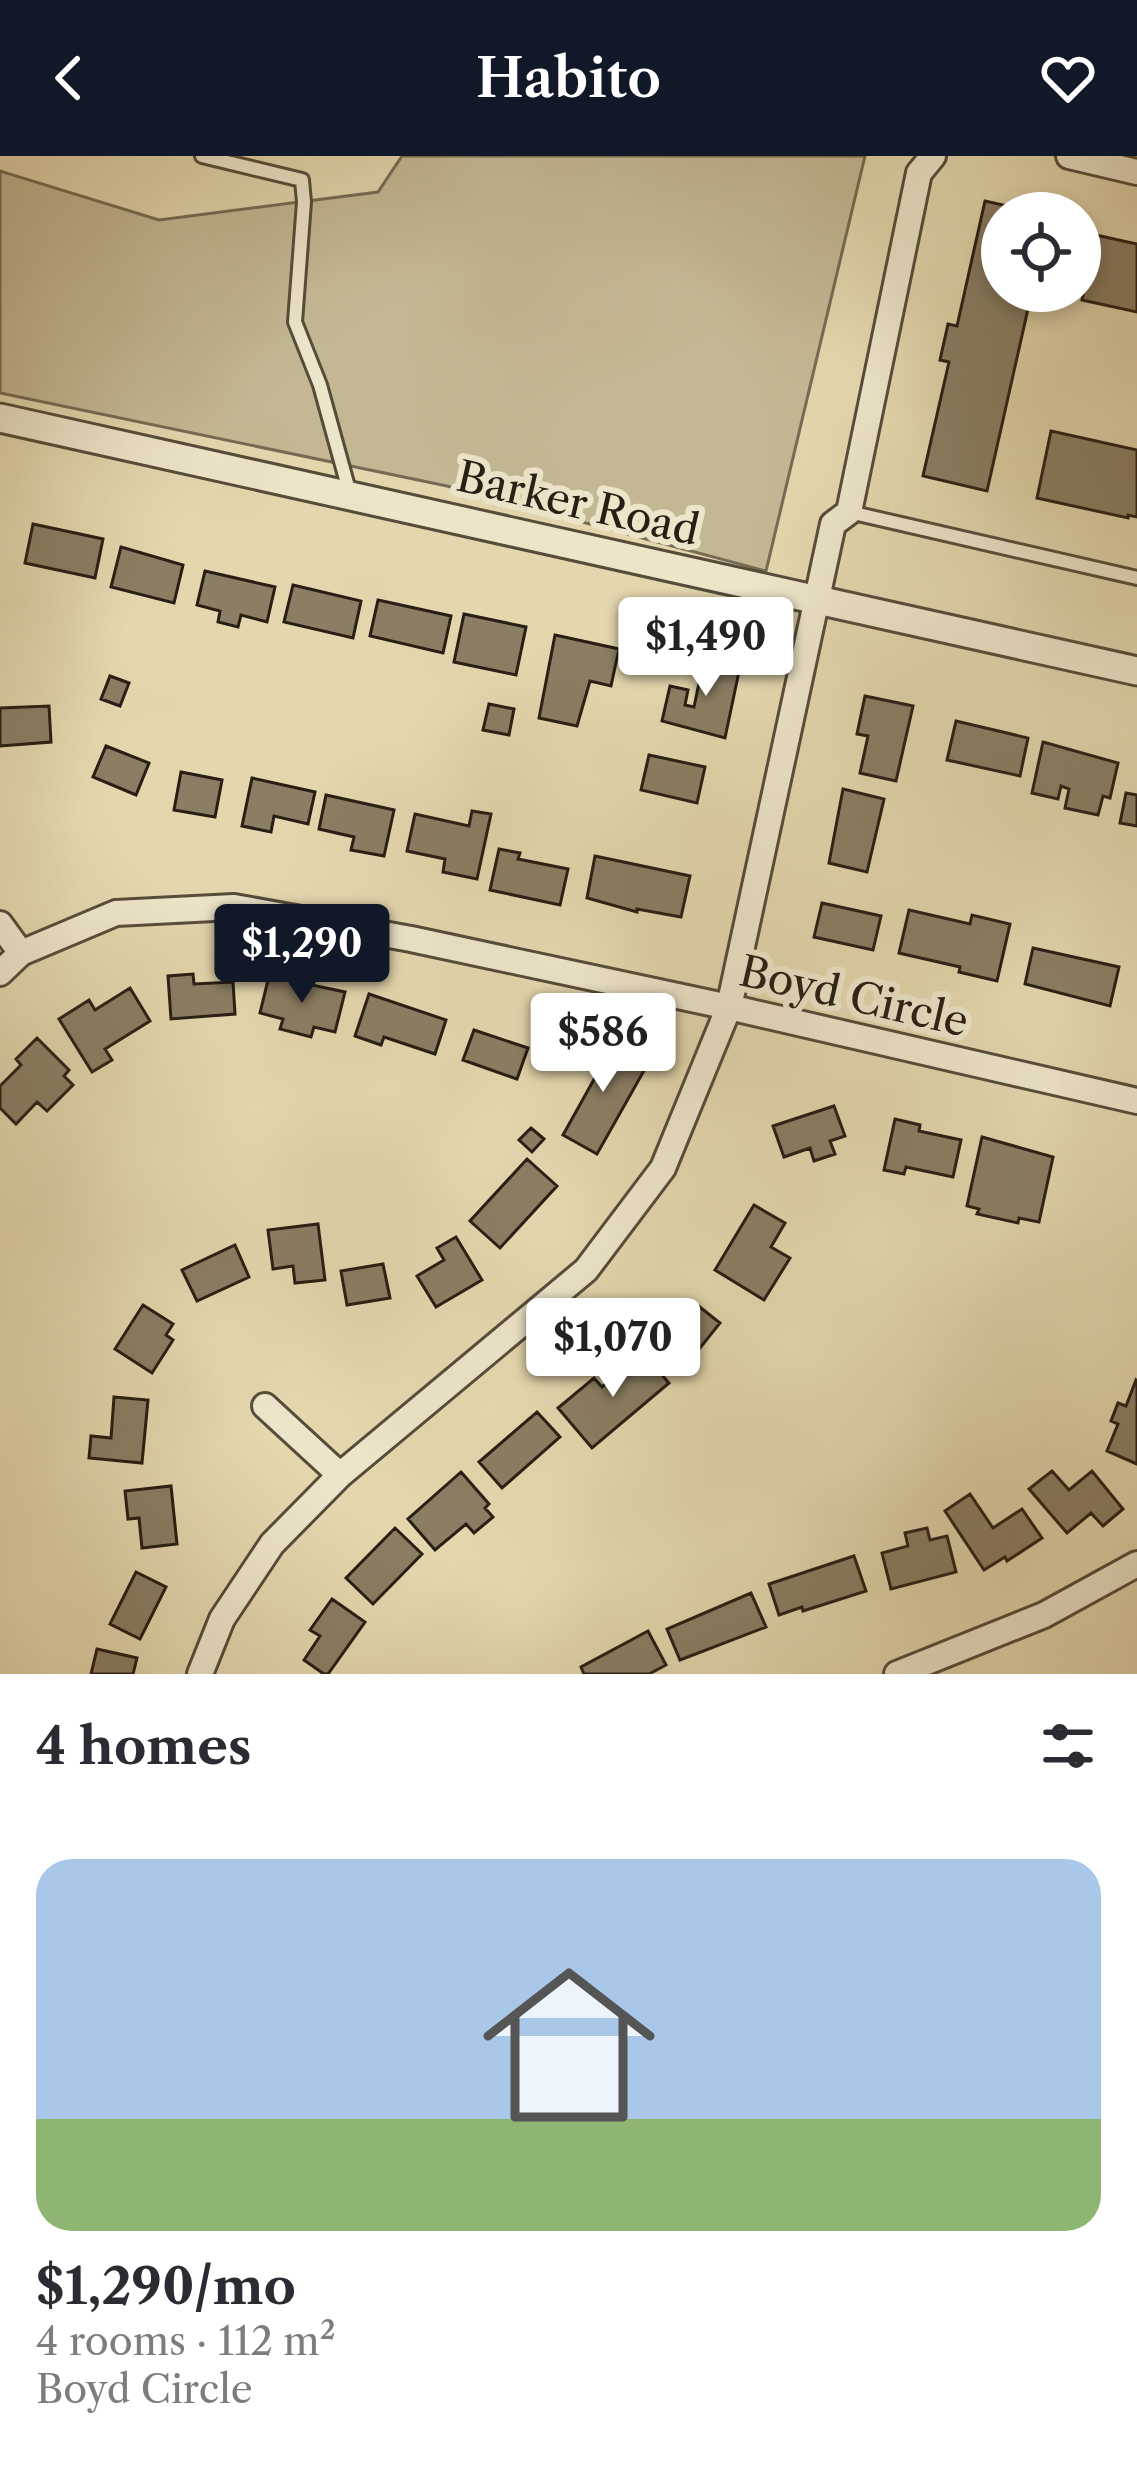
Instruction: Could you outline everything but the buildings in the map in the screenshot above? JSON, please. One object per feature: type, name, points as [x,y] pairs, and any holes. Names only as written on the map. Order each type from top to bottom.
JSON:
[{"type":"street","points":[[200,1674],[222,1619],[272,1544],[340,1475],[586,1270],[663,1168],[729,1007],[833,524],[849,512],[919,172],[933,156]]},
{"type":"street","points":[[1069,156],[1137,172]]},
{"type":"street","name":"Barker Road","points":[[0,418],[1137,671]]},
{"type":"street","name":"Boyd Circle","points":[[0,973],[21,953],[116,914],[235,907],[729,1007],[1137,1101]]},
{"type":"street","points":[[0,924],[21,953]]},
{"type":"street","points":[[265,1406],[340,1475]]},
{"type":"street","points":[[897,1674],[1044,1615],[1137,1564]]},
{"type":"lane","points":[[202,156],[302,180],[295,322],[320,385],[351,496]]},
{"type":"lane","points":[[849,512],[1137,578]]},
{"type":"shaded area","points":[[402,156],[865,156],[766,571],[447,486],[0,393],[0,171],[159,220],[378,192]]}]
